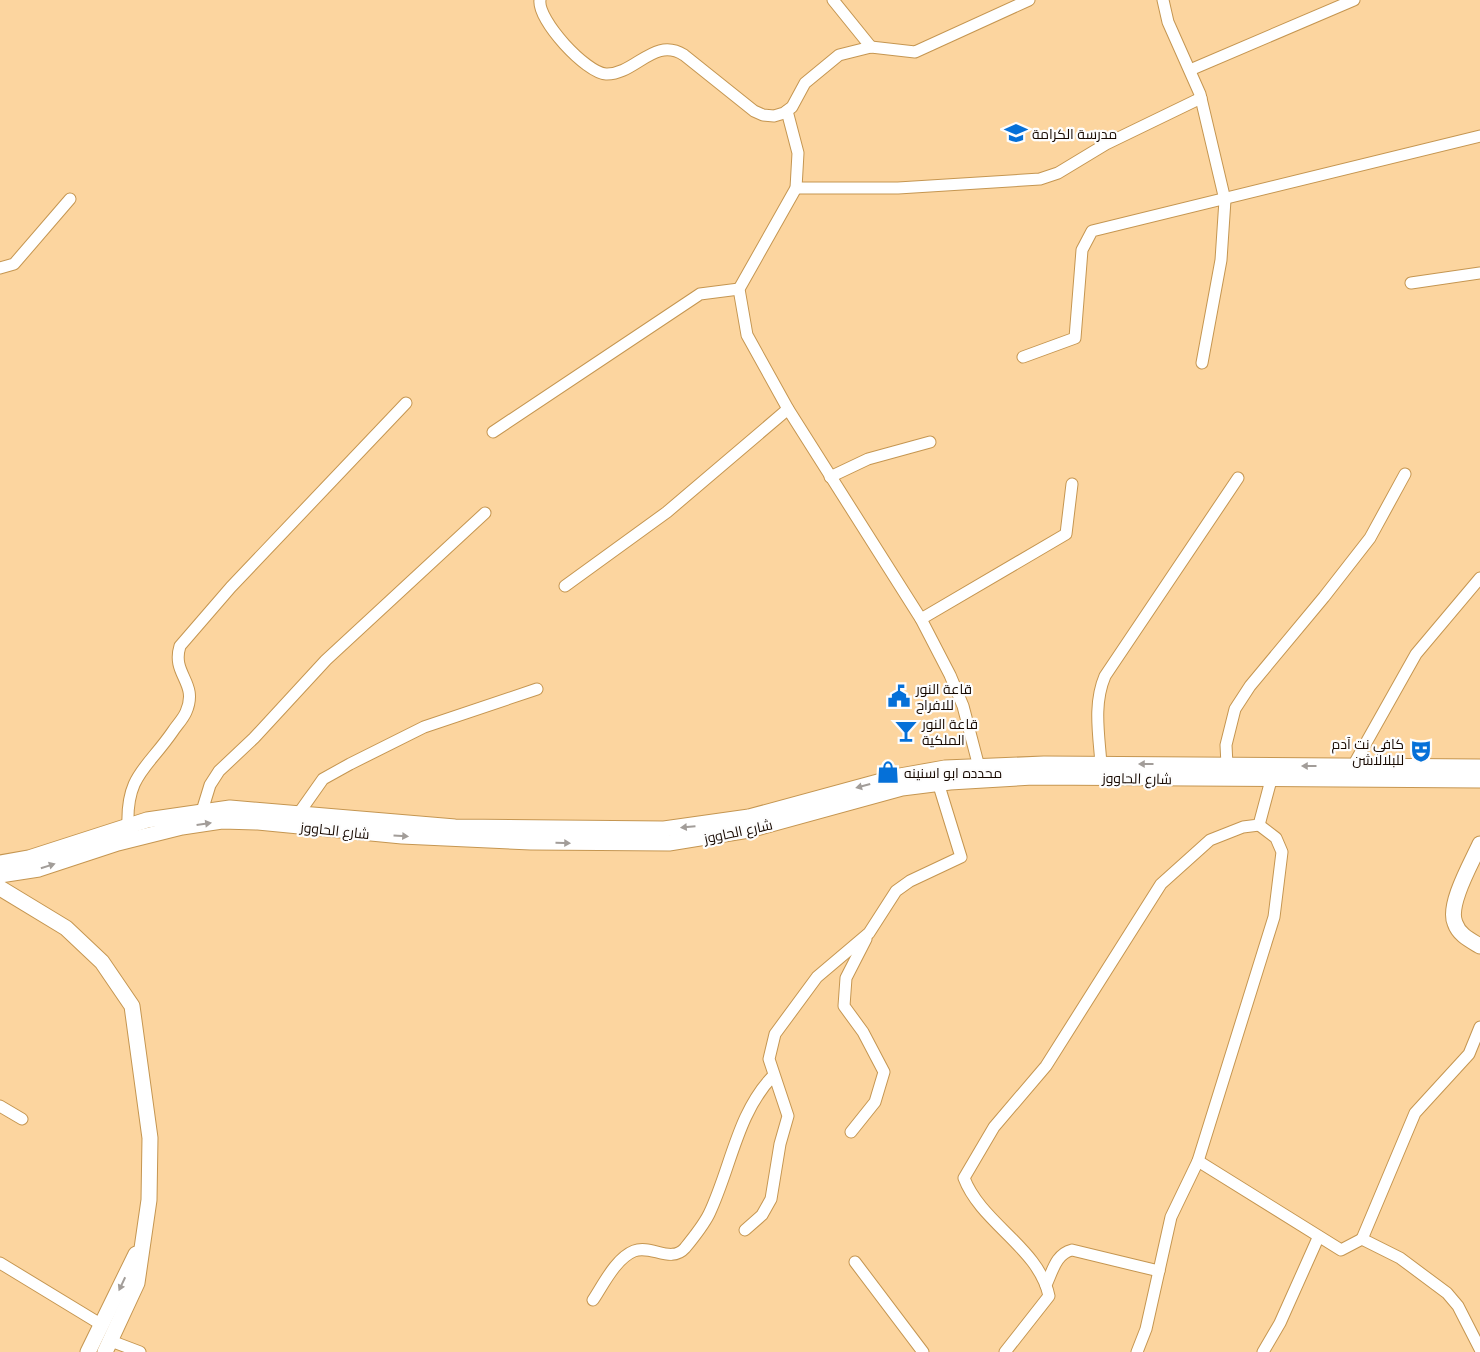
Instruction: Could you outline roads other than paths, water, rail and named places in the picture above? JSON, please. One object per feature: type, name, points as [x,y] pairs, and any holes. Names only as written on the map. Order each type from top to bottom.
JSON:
[{"type":"main road","points":[[0,863],[29,858],[147,820],[230,808],[455,827],[664,829],[749,817],[900,776],[936,777],[978,767],[1101,764],[1480,767]]},
{"type":"main road","name":"شارع الحاووز","points":[[0,875],[39,868],[118,843],[182,827],[222,821],[258,822],[422,837],[550,843],[669,843],[749,830],[936,777],[1480,780]]},
{"type":"main road","points":[[1480,844],[1452,909],[1454,923],[1463,936],[1480,946]]},
{"type":"main road","points":[[0,888],[66,928],[102,962],[132,1006],[150,1138],[148,1200],[136,1282],[108,1346]]},
{"type":"main road","points":[[88,1352],[143,1239]]},
{"type":"street","points":[[540,0],[539,5],[552,32],[596,71],[615,73],[654,52],[664,49],[673,50],[682,54],[754,111],[768,116],[787,111],[792,107],[805,83],[839,55],[871,48],[916,52],[1030,0]]},
{"type":"street","points":[[833,0],[871,48]]},
{"type":"street","points":[[1163,0],[1168,22],[1201,98],[1225,200],[1221,260],[1202,363]]},
{"type":"street","points":[[1190,70],[1354,0]]},
{"type":"street","points":[[796,188],[898,188],[1040,179],[1058,173],[1106,144],[1201,98]]},
{"type":"street","points":[[787,111],[798,153],[796,188],[739,289],[747,335],[788,409],[921,619],[950,675],[963,706],[978,767]]},
{"type":"street","points":[[1023,358],[1075,338],[1082,250],[1092,231],[1225,200],[1480,136]]},
{"type":"street","points":[[0,268],[14,264],[70,199]]},
{"type":"street","points":[[1411,283],[1480,273]]},
{"type":"street","points":[[493,432],[700,294],[739,289]]},
{"type":"street","points":[[128,826],[127,806],[131,788],[138,774],[186,713],[191,696],[177,658],[180,646],[231,587],[406,403]]},
{"type":"street","points":[[564,586],[667,512],[788,409]]},
{"type":"street","points":[[830,477],[868,460],[930,442]]},
{"type":"street","points":[[1227,765],[1226,745],[1235,709],[1250,686],[1370,538],[1405,474]]},
{"type":"street","points":[[1101,764],[1097,704],[1099,689],[1105,676],[1238,478]]},
{"type":"street","points":[[921,619],[1066,534],[1072,484]]},
{"type":"street","points":[[202,811],[210,786],[219,771],[254,738],[326,660],[485,513]]},
{"type":"street","points":[[1353,766],[1416,654],[1480,578]]},
{"type":"street","points":[[299,813],[323,779],[350,764],[424,727],[537,689]]},
{"type":"street","points":[[851,1132],[875,1102],[884,1072],[863,1032],[844,1006],[846,978],[869,933],[896,891],[910,881],[961,857],[936,777]]},
{"type":"street","points":[[1259,825],[1271,780]]},
{"type":"street","points":[[1006,1352],[1049,1296],[1046,1284],[1021,1248],[971,1195],[964,1178],[994,1127],[1046,1066],[1161,884],[1210,840],[1243,827],[1259,825],[1276,838],[1282,852],[1274,917],[1198,1161],[1171,1217],[1146,1329],[1136,1352]]},
{"type":"street","points":[[745,1230],[762,1215],[771,1199],[780,1144],[788,1116],[768,1059],[771,1045],[786,1017],[817,977],[869,933]]},
{"type":"street","points":[[1198,1161],[1318,1238],[1341,1250],[1362,1239],[1415,1113],[1470,1054],[1480,1027]]},
{"type":"street","points":[[592,1300],[619,1264],[634,1251],[649,1249],[667,1256],[683,1251],[709,1216],[748,1112],[760,1089],[773,1076]]},
{"type":"street","points":[[0,1106],[22,1119]]},
{"type":"street","points":[[1263,1352],[1280,1322],[1318,1238]]},
{"type":"street","points":[[1362,1239],[1400,1258],[1447,1293],[1458,1306],[1480,1349]]},
{"type":"street","points":[[1046,1284],[1057,1260],[1063,1253],[1072,1250],[1159,1271]]},
{"type":"street","points":[[855,1262],[923,1352]]},
{"type":"street","points":[[0,1263],[102,1325]]},
{"type":"street","points":[[108,1346],[140,1352]]},
{"type":"place","name":"مدرسة الكرامة","points":[[1016,133]]},
{"type":"place","name":"قاعة النور للافراح","points":[[899,696]]},
{"type":"place","name":"قاعة النور الملكية","points":[[906,731]]},
{"type":"place","name":"كافي نت آدم للبلالاشن","points":[[1421,751]]},
{"type":"place","name":"محدده ابو اسنينه","points":[[888,772]]}]
